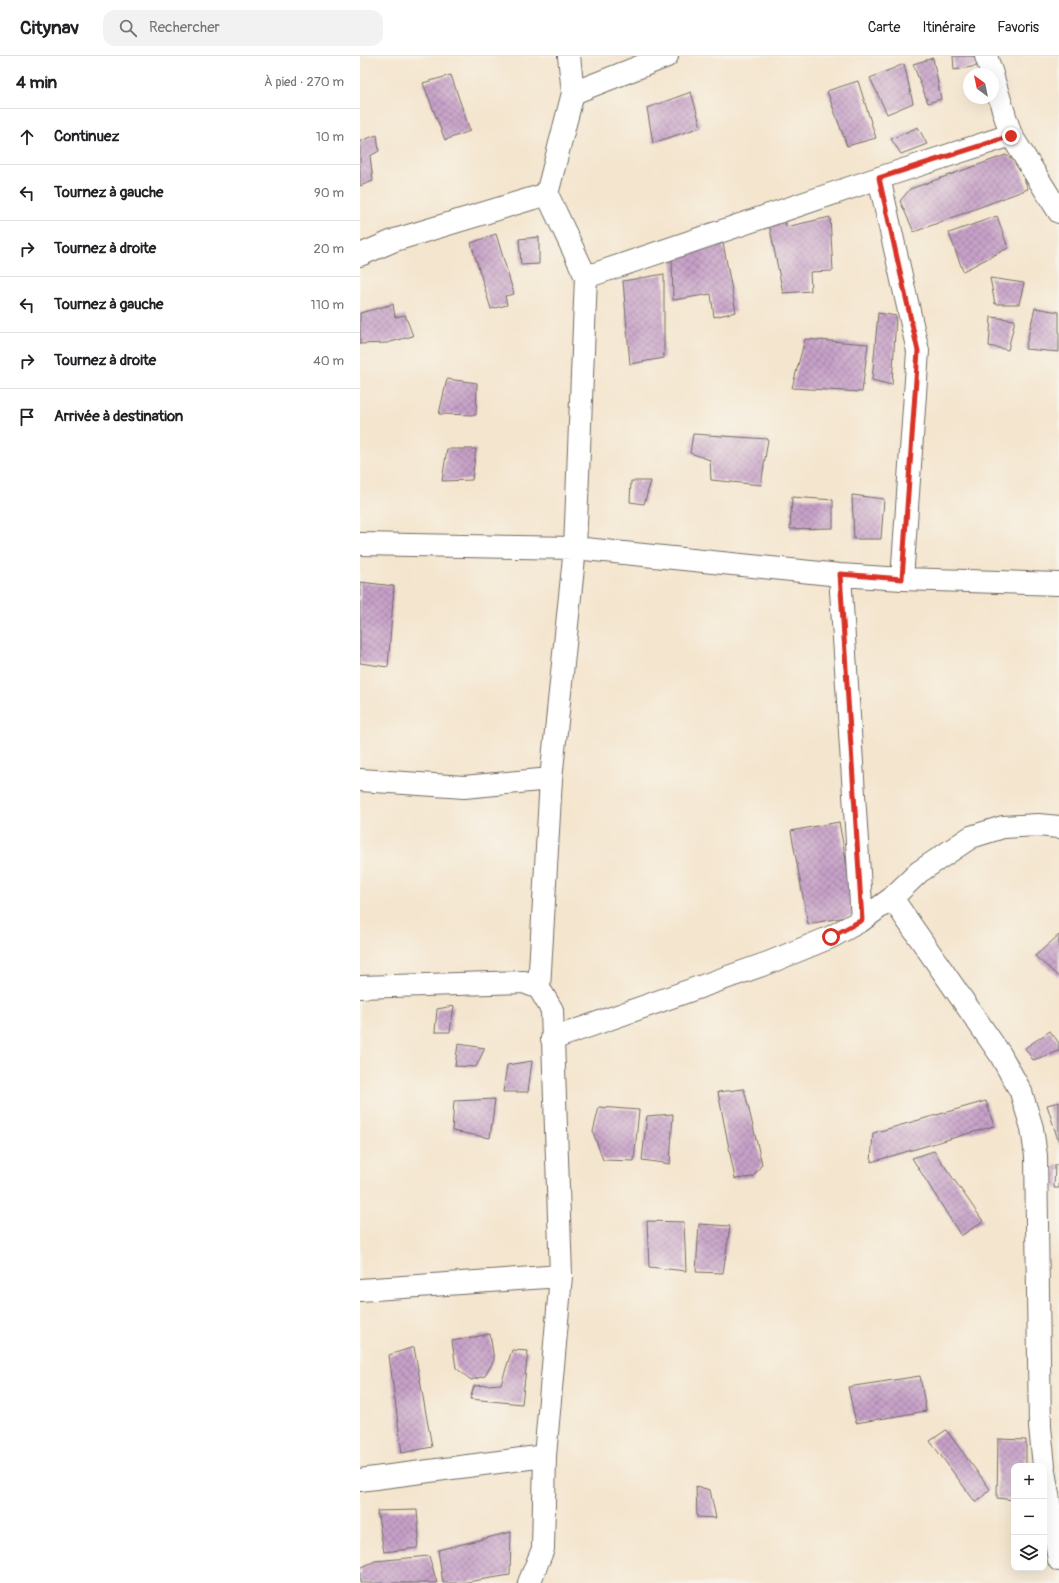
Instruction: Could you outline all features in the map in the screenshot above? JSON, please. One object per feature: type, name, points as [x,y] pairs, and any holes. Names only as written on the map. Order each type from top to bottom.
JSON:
[{"type":"street","points":[[529,1583],[543,1549],[545,1456],[561,1276],[552,1010],[539,988],[551,779],[575,548],[586,277],[547,194],[573,93],[569,56]]},
{"type":"street","points":[[573,93],[667,56]]},
{"type":"street","points":[[986,56],[990,68]]},
{"type":"street","points":[[999,97],[1011,136],[1059,212]]},
{"type":"street","points":[[586,277],[879,178],[1011,136]]},
{"type":"street","points":[[879,178],[918,351],[902,579]]},
{"type":"street","points":[[360,255],[395,240],[547,194]]},
{"type":"street","points":[[360,544],[575,548],[902,579],[1059,584]]},
{"type":"street","points":[[840,574],[862,920]]},
{"type":"street","points":[[360,780],[464,786],[551,779]]},
{"type":"street","points":[[552,1039],[768,963],[831,937],[862,920],[892,898],[919,872],[971,837],[1003,827],[1038,825],[1059,827]]},
{"type":"street","points":[[892,898],[1000,1054],[1021,1092],[1032,1128],[1036,1156],[1040,1427],[1044,1463]]},
{"type":"street","points":[[360,987],[524,982],[539,988]]},
{"type":"street","points":[[360,1290],[561,1276]]},
{"type":"street","points":[[360,1480],[545,1456]]},
{"type":"street","points":[[1047,1489],[1059,1560]]},
{"type":"building","points":[[953,56],[977,56],[977,66],[954,70]]},
{"type":"building","points":[[933,58],[941,99],[928,103],[913,64]]},
{"type":"building","points":[[904,64],[913,103],[887,114],[870,78]]},
{"type":"building","points":[[451,75],[470,131],[445,140],[423,83]]},
{"type":"building","points":[[858,81],[876,138],[847,146],[827,91]]},
{"type":"building","points":[[691,92],[701,127],[653,143],[647,108]]},
{"type":"building","points":[[918,127],[927,144],[901,154],[891,139]]},
{"type":"building","points":[[377,135],[379,151],[370,156],[373,181],[360,186],[360,141]]},
{"type":"building","points":[[1006,155],[1018,163],[1028,189],[914,232],[900,201],[910,189]]},
{"type":"building","points":[[997,216],[1008,248],[963,271],[949,233]]},
{"type":"building","points":[[830,217],[833,271],[810,272],[811,291],[783,293],[769,224],[785,219],[786,227]]},
{"type":"building","points":[[496,234],[514,294],[505,296],[507,305],[491,309],[471,243]]},
{"type":"building","points":[[539,237],[539,264],[521,265],[519,239]]},
{"type":"building","points":[[723,243],[736,312],[714,317],[711,294],[673,300],[672,256]]},
{"type":"building","points":[[664,274],[664,358],[630,364],[623,281]]},
{"type":"building","points":[[990,278],[1024,283],[1019,304],[995,304]]},
{"type":"building","points":[[393,304],[395,317],[405,315],[413,336],[387,343],[360,344],[360,313]]},
{"type":"building","points":[[1035,308],[1059,312],[1059,352],[1025,349]]},
{"type":"building","points":[[878,313],[896,316],[892,385],[872,380]]},
{"type":"building","points":[[991,317],[1015,320],[1008,350],[989,346]]},
{"type":"building","points":[[805,339],[868,344],[862,392],[792,388]]},
{"type":"building","points":[[447,379],[477,383],[476,415],[439,414]]},
{"type":"building","points":[[693,434],[768,439],[761,485],[711,480],[710,460],[690,453]]},
{"type":"building","points":[[447,449],[476,449],[472,480],[442,481]]},
{"type":"building","points":[[631,481],[651,481],[644,504],[630,502]]},
{"type":"building","points":[[852,495],[884,499],[881,539],[854,539]]},
{"type":"building","points":[[792,497],[833,500],[833,528],[790,529]]},
{"type":"building","points":[[360,582],[394,586],[388,667],[360,663]]},
{"type":"building","points":[[839,822],[856,915],[808,924],[791,831]]},
{"type":"building","points":[[1059,935],[1059,977],[1035,956]]},
{"type":"building","points":[[454,1006],[450,1032],[435,1032],[437,1009]]},
{"type":"building","points":[[1050,1031],[1059,1043],[1059,1051],[1033,1060],[1025,1048]]},
{"type":"building","points":[[458,1044],[485,1048],[476,1067],[455,1066]]},
{"type":"building","points":[[532,1061],[528,1092],[503,1092],[507,1065]]},
{"type":"building","points":[[744,1089],[762,1164],[753,1177],[735,1179],[718,1092]]},
{"type":"building","points":[[495,1099],[490,1138],[452,1131],[454,1101]]},
{"type":"building","points":[[986,1101],[994,1126],[871,1162],[873,1133]]},
{"type":"building","points":[[1059,1102],[1059,1143],[1047,1105]]},
{"type":"building","points":[[599,1107],[639,1110],[634,1161],[603,1160],[593,1132]]},
{"type":"building","points":[[673,1114],[670,1164],[642,1160],[647,1116]]},
{"type":"building","points":[[934,1151],[983,1221],[961,1236],[912,1158]]},
{"type":"building","points":[[1055,1165],[1059,1165],[1059,1188],[1054,1188]]},
{"type":"building","points":[[647,1221],[684,1222],[686,1271],[649,1267]]},
{"type":"building","points":[[699,1224],[730,1226],[723,1273],[696,1272]]},
{"type":"building","points":[[490,1334],[494,1360],[485,1376],[471,1380],[456,1368],[452,1341]]},
{"type":"building","points":[[414,1347],[432,1447],[402,1453],[389,1355]]},
{"type":"building","points":[[512,1350],[528,1351],[522,1404],[470,1399],[474,1386],[501,1384]]},
{"type":"building","points":[[920,1376],[926,1411],[856,1423],[848,1387]]},
{"type":"building","points":[[946,1430],[990,1489],[976,1503],[930,1441]]},
{"type":"building","points":[[998,1439],[1026,1440],[1026,1463],[1011,1463],[1011,1500],[997,1498]]},
{"type":"building","points":[[696,1486],[710,1490],[716,1518],[697,1517]]},
{"type":"building","points":[[417,1510],[419,1536],[417,1548],[384,1552],[377,1511]]},
{"type":"building","points":[[511,1532],[510,1575],[461,1583],[443,1583],[438,1550]]},
{"type":"building","points":[[429,1556],[437,1583],[360,1583],[360,1568],[375,1561]]},
{"type":"route","points":[[831,937],[862,920],[840,574],[902,579],[918,351],[879,178],[1011,136]]}]
